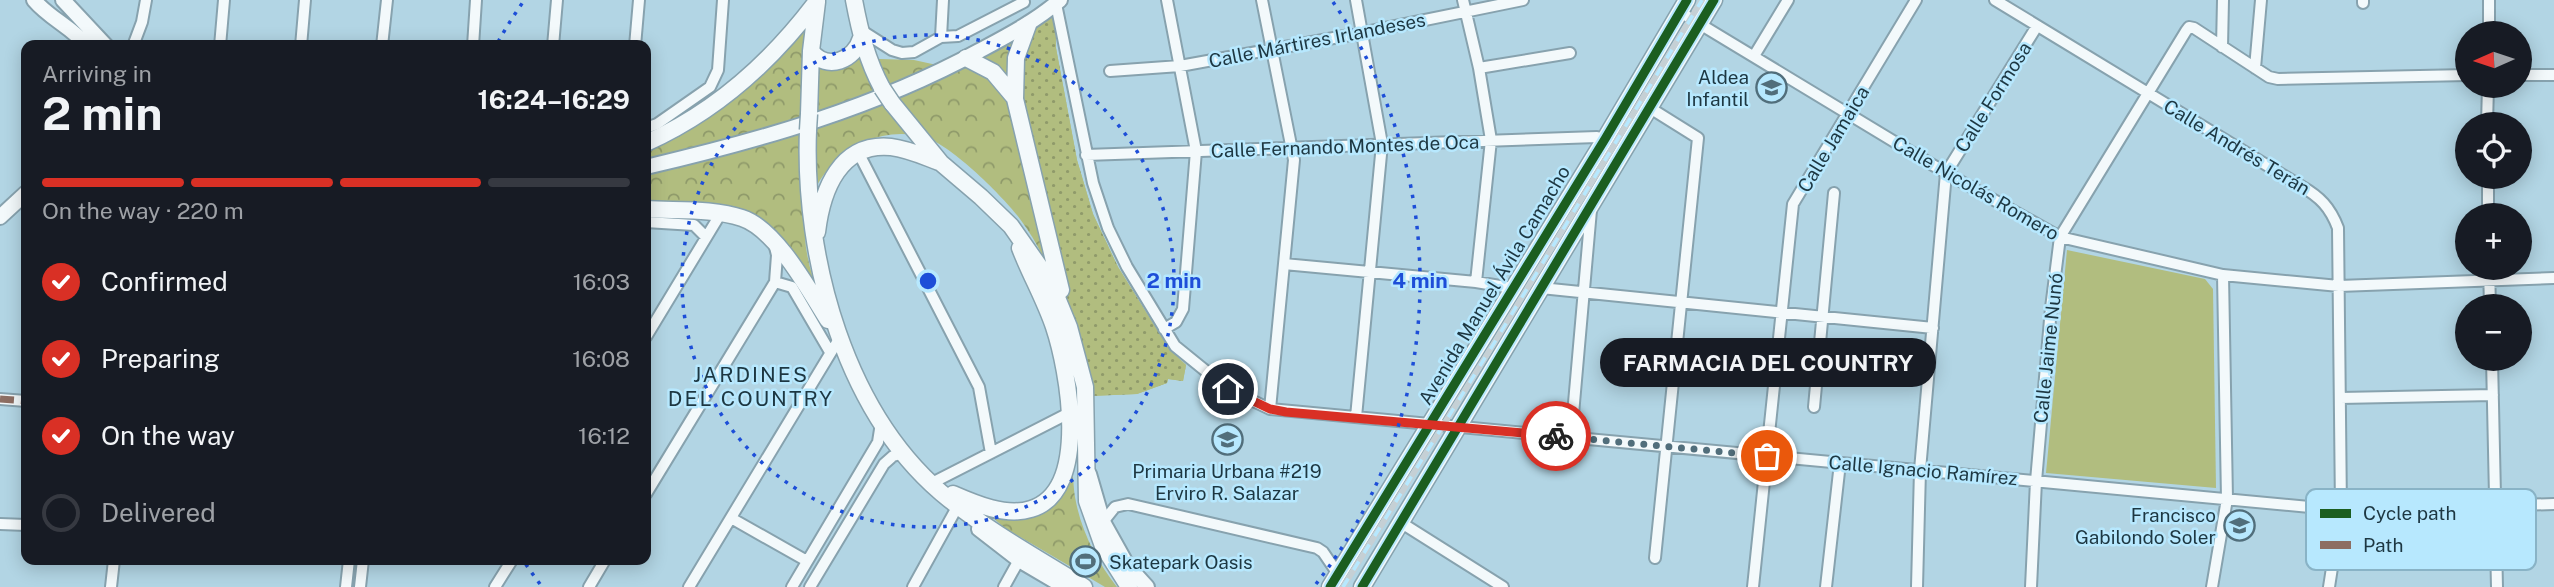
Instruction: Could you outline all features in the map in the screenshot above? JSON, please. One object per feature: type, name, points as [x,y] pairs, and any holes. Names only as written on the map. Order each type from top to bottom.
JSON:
[{"type":"main road","points":[[34,0],[49,7],[82,40]]},
{"type":"main road","points":[[63,0],[100,40]]},
{"type":"main road","points":[[817,0],[811,51],[808,122],[809,207],[835,345]]},
{"type":"main road","points":[[651,141],[678,127],[740,85],[782,43],[817,0]]},
{"type":"main road","points":[[854,0],[869,64],[892,103],[941,163],[1011,226],[1044,272],[1064,313]]},
{"type":"main road","points":[[1362,587],[1714,0]]},
{"type":"main road","points":[[651,166],[768,136],[840,114],[905,88],[1031,22],[1058,2]]},
{"type":"main road","name":"Avenida Manuel Ávila Camacho","points":[[1334,581],[1605,139],[1683,6]]},
{"type":"main road","points":[[1031,22],[1016,58],[1015,99],[1064,313],[1085,387],[1087,501],[1103,546],[1125,581]]},
{"type":"main road","points":[[811,51],[821,60],[839,61],[854,53],[860,34]]},
{"type":"main road","points":[[966,58],[993,72],[1015,99]]},
{"type":"main road","points":[[816,247],[817,228],[828,185],[844,162],[858,152],[888,147],[906,150],[941,163]]},
{"type":"main road","points":[[0,217],[21,197]]},
{"type":"main road","points":[[651,209],[721,213],[754,223],[774,241],[835,345],[904,453],[952,505],[1019,560],[1065,587]]},
{"type":"main road","points":[[932,483],[963,499],[1004,510],[1024,511],[1037,507],[1052,494],[1063,474],[1070,444],[1071,412],[1054,325],[1011,226]]},
{"type":"main road","points":[[1086,465],[1103,522],[1128,565],[1147,587]]},
{"type":"main road","points":[[952,505],[1084,587]]},
{"type":"street","points":[[135,40],[146,0]]},
{"type":"street","points":[[221,40],[224,0]]},
{"type":"street","points":[[302,40],[305,0]]},
{"type":"street","points":[[383,40],[387,0]]},
{"type":"street","points":[[473,40],[476,0]]},
{"type":"street","points":[[554,40],[556,0]]},
{"type":"street","points":[[636,40],[639,0]]},
{"type":"street","points":[[723,0],[718,70],[720,77],[727,83],[740,85]]},
{"type":"street","points":[[941,37],[943,0]]},
{"type":"street","points":[[1164,329],[1176,322],[1183,309],[1196,151],[1167,0]]},
{"type":"street","points":[[1262,0],[1294,160],[1270,409]]},
{"type":"street","points":[[1356,0],[1381,144],[1356,417]]},
{"type":"street","name":"Calle Mártires Irlandeses","points":[[1110,71],[1180,66],[1361,33],[1464,6],[1523,0]]},
{"type":"street","points":[[1754,56],[1787,0]]},
{"type":"street","name":"Calle Jamaica","points":[[1753,587],[1793,204],[1916,0]]},
{"type":"street","name":"Calle Andrés Terán","points":[[1995,0],[2301,186],[2327,205],[2338,228],[2341,489]]},
{"type":"street","points":[[2223,0],[2222,47],[2269,77],[2455,75]]},
{"type":"street","points":[[2255,68],[2261,0]]},
{"type":"street","points":[[2489,0],[2489,21]]},
{"type":"street","points":[[860,34],[902,53],[920,50],[941,37],[958,36],[1024,1],[1031,22]]},
{"type":"street","name":"Calle Ignacio Ramírez","points":[[1058,2],[1086,155],[1108,228],[1127,267],[1175,346],[1228,389],[1270,409],[2306,507]]},
{"type":"street","points":[[1464,6],[1492,141],[1476,282]]},
{"type":"street","name":"Calle Nicolás Romero","points":[[1683,6],[1700,24],[1946,173],[2060,237],[2223,275],[2339,286],[2554,278]]},
{"type":"street","name":"Calle Formosa","points":[[1917,587],[1920,470],[1946,173],[2038,26]]},
{"type":"street","name":"Calle Jaime Nunó","points":[[2031,587],[2036,481],[2050,308],[2060,237],[2189,27],[2222,47]]},
{"type":"street","points":[[1479,68],[1570,53]]},
{"type":"street","points":[[651,126],[705,92],[718,70]]},
{"type":"street","points":[[2532,75],[2554,75]]},
{"type":"street","points":[[1650,108],[1698,138],[1655,558]]},
{"type":"street","name":"Calle Fernando Montes de Oca","points":[[1086,155],[1597,136],[1605,139]]},
{"type":"street","points":[[858,152],[979,387],[991,453]]},
{"type":"street","points":[[1814,407],[1833,193]]},
{"type":"street","points":[[1571,438],[1592,206]]},
{"type":"street","points":[[651,329],[721,213]]},
{"type":"street","points":[[651,222],[694,225],[706,237]]},
{"type":"street","points":[[651,486],[775,282],[777,255],[774,241]]},
{"type":"street","points":[[1284,264],[1476,282],[1512,288]]},
{"type":"street","points":[[2213,587],[2227,499],[2223,275]]},
{"type":"street","points":[[2490,281],[2490,294]]},
{"type":"street","points":[[775,282],[797,283]]},
{"type":"street","points":[[1541,288],[1933,328]]},
{"type":"street","points":[[689,587],[835,345]]},
{"type":"street","points":[[2492,371],[2496,489]]},
{"type":"street","points":[[2340,398],[2493,396]]},
{"type":"street","points":[[0,399],[21,401]]},
{"type":"street","points":[[932,483],[1071,412]]},
{"type":"street","points":[[792,587],[878,442],[880,417]]},
{"type":"street","points":[[810,587],[884,464],[893,456],[904,453]]},
{"type":"street","points":[[1826,587],[1840,463]]},
{"type":"street","points":[[1103,522],[1111,510],[1128,504],[1319,548],[1334,581]]},
{"type":"street","name":"Calle Ignacio Ramírez","points":[[2536,504],[2554,504]]},
{"type":"street","points":[[913,587],[952,505]]},
{"type":"street","points":[[731,518],[807,561]]},
{"type":"street","points":[[1400,522],[1503,587]]},
{"type":"street","points":[[0,524],[21,525]]},
{"type":"street","points":[[1004,587],[1019,560]]},
{"type":"street","points":[[111,587],[113,565]]},
{"type":"street","points":[[346,587],[348,565]]},
{"type":"street","points":[[360,587],[362,565]]},
{"type":"street","points":[[495,587],[509,565]]},
{"type":"street","points":[[589,587],[602,565]]},
{"type":"green space","points":[[1055,8],[1056,48],[1077,160],[1093,214],[1118,267],[1169,349],[1186,365],[1183,381],[1168,379],[1167,383],[1137,394],[1088,396],[1062,304],[1045,260],[1033,239],[1012,209],[989,185],[947,149],[924,137],[901,134],[879,137],[858,145],[840,157],[825,173],[807,214],[805,237],[808,261],[820,299],[746,212],[709,204],[651,201],[651,144],[669,135],[803,24],[806,49],[812,57],[914,60],[955,69]]},
{"type":"green space","points":[[1055,8],[1056,48],[1077,160],[1093,214],[1118,267],[1169,349],[1186,365],[1183,381],[1168,379],[1167,383],[1137,394],[1091,396],[1019,99],[1019,78],[1029,32]]},
{"type":"green space","points":[[2067,250],[2205,279],[2213,289],[2216,488],[2046,473]]},
{"type":"green space","points":[[1072,458],[1075,497],[1082,525],[1097,558],[1117,587],[1105,587],[1005,528],[982,509],[1034,513]]},
{"type":"railway","points":[[1343,587],[1702,0]]},
{"type":"marked path","points":[[0,399],[21,401]]},
{"type":"cycle path","points":[[1330,587],[1605,139],[1687,0]]},
{"type":"cycle path","points":[[1362,587],[1714,0]]},
{"type":"way so far","points":[[1556,436],[1767,456]]},
{"type":"place","name":"Aldea Infantil","points":[[1772,88]]},
{"type":"place","name":"Primaria Urbana #219 Erviro R. Salazar","points":[[1227,440]]},
{"type":"place","name":"FARMACIA DEL COUNTRY","points":[[1767,456]]},
{"type":"place","name":"Francisco Gabilondo Soler","points":[[2239,526]]},
{"type":"place","name":"Skatepark Oasis","points":[[1086,562]]},
{"type":"district","name":"JARDINES DEL COUNTRY","points":[[751,387]]},
{"type":"route","points":[[1228,389],[1270,409],[1286,412],[1556,436]]}]
